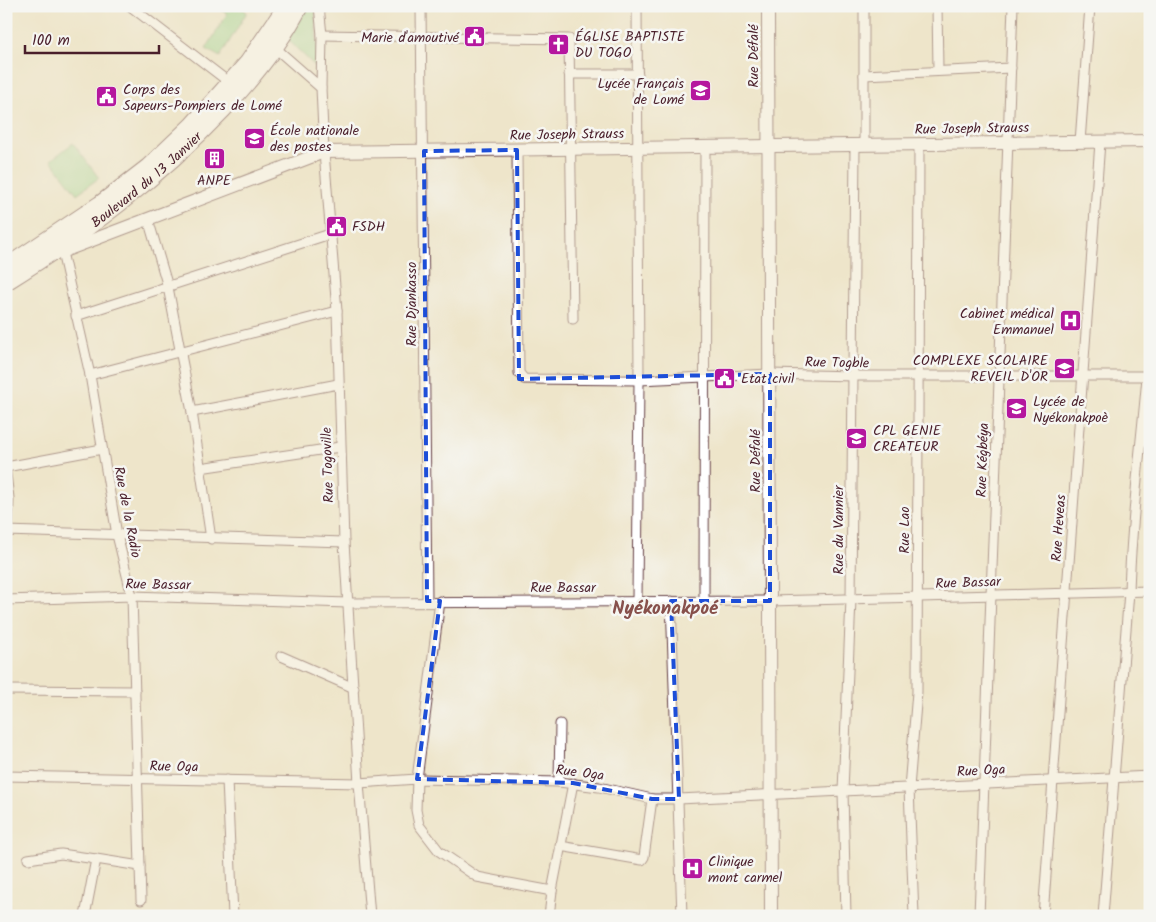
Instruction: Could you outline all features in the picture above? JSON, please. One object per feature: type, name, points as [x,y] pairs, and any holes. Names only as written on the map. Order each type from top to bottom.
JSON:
[{"type":"highway","name":"Boulevard du 13 Janvier","points":[[6,282],[45,258],[108,213],[155,176],[241,91],[270,42],[286,6]]},
{"type":"highway","name":"Boulevard du 13 Janvier","points":[[6,268],[100,204],[142,172],[192,124],[270,42],[300,6]]},
{"type":"street","points":[[130,6],[230,83]]},
{"type":"street","name":"Rue Togoville","points":[[319,6],[322,35],[321,88],[324,152],[337,311],[344,542],[359,783],[370,916]]},
{"type":"street","name":"Rue Djankasso","points":[[421,6],[424,151],[427,601]]},
{"type":"street","points":[[637,6],[636,148],[639,380],[637,601]]},
{"type":"street","name":"Rue Défalé","points":[[768,6],[771,916]]},
{"type":"street","name":"Rue du Vannier","points":[[846,916],[843,791],[852,599],[853,376],[864,76],[864,6]]},
{"type":"street","points":[[938,6],[938,70]]},
{"type":"street","name":"Rue Kégbéya","points":[[979,916],[1013,6]]},
{"type":"street","points":[[1080,142],[1090,6]]},
{"type":"street","points":[[322,35],[569,39],[573,319]]},
{"type":"street","points":[[270,42],[321,88]]},
{"type":"street","points":[[864,76],[938,70],[1011,68]]},
{"type":"street","points":[[569,74],[638,74]]},
{"type":"street","name":"Rue Joseph Strauss","points":[[6,268],[62,252],[324,152],[1150,141]]},
{"type":"street","name":"Rue Heveas","points":[[1043,916],[1100,142]]},
{"type":"street","name":"Rue Lao","points":[[914,916],[909,788],[917,692],[919,144]]},
{"type":"street","points":[[704,601],[705,147]]},
{"type":"street","name":"Rue Togble","points":[[516,150],[519,372],[524,379],[639,380],[770,374],[1148,377]]},
{"type":"street","points":[[148,219],[168,287],[181,352],[211,539]]},
{"type":"street","points":[[76,316],[330,234]]},
{"type":"street","name":"Rue de la Radio","points":[[62,252],[90,375],[117,535],[132,596],[140,900]]},
{"type":"street","points":[[90,375],[337,311]]},
{"type":"street","points":[[1103,916],[1129,592],[1131,538],[1148,377]]},
{"type":"street","points":[[192,412],[338,384]]},
{"type":"street","points":[[6,467],[102,448]]},
{"type":"street","points":[[200,468],[340,448]]},
{"type":"street","points":[[6,474],[9,498],[7,531],[344,542]]},
{"type":"street","name":"Rue Bassar","points":[[6,600],[132,596],[348,603],[427,601],[770,601],[1150,590]]},
{"type":"street","points":[[440,601],[417,780],[416,810],[419,825],[428,840],[439,852],[477,877],[552,891]]},
{"type":"street","points":[[671,601],[682,916]]},
{"type":"street","points":[[281,656],[354,688]]},
{"type":"street","points":[[6,690],[135,691]]},
{"type":"street","points":[[559,782],[560,724]]},
{"type":"street","name":"Rue Oga","points":[[6,776],[359,783],[417,780],[559,782],[652,798],[679,799],[770,793],[909,788],[984,782],[1150,776]]},
{"type":"street","points":[[227,780],[233,916]]},
{"type":"street","points":[[549,916],[560,846],[573,783]]},
{"type":"street","points":[[560,846],[642,860],[652,798]]},
{"type":"street","points":[[28,859],[62,854],[95,864],[140,866]]},
{"type":"street","points":[[85,916],[95,864]]},
{"type":"highlighted area","points":[[517,150],[519,379],[770,374],[770,601],[671,601],[679,799],[652,799],[573,783],[417,779],[440,601],[427,601],[424,151]]},
{"type":"green space","points":[[216,6],[239,6],[247,12],[220,57],[206,49],[227,14]]},
{"type":"green space","points":[[308,6],[315,6],[318,69],[287,39]]},
{"type":"green space","points":[[73,143],[99,178],[77,194],[51,160]]},
{"type":"place","name":"Marie d'amoutivé","points":[[475,37]]},
{"type":"place","name":"ÉGLISE BAPTISTE DU TOGO","points":[[559,44]]},
{"type":"place","name":"Lycée Français de Lomé","points":[[700,91]]},
{"type":"place","name":"Corps des Sapeurs-Pompiers de Lomé","points":[[107,97]]},
{"type":"place","name":"École nationale des postes","points":[[254,138]]},
{"type":"place","name":"ANPE","points":[[214,158]]},
{"type":"place","name":"FSDH","points":[[336,226]]},
{"type":"place","name":"Cabinet médical Emmanuel","points":[[1070,321]]},
{"type":"place","name":"COMPLEXE SCOLAIRE REVEIL D'OR","points":[[1064,368]]},
{"type":"place","name":"Etat civil","points":[[725,378]]},
{"type":"place","name":"Lycée de Nyékonakpoè","points":[[1017,409]]},
{"type":"place","name":"CPL GENIE CREATEUR","points":[[857,438]]},
{"type":"place","name":"Clinique mont carmel","points":[[692,869]]},
{"type":"district","name":"Nyékonakpoé","points":[[665,607]]}]
